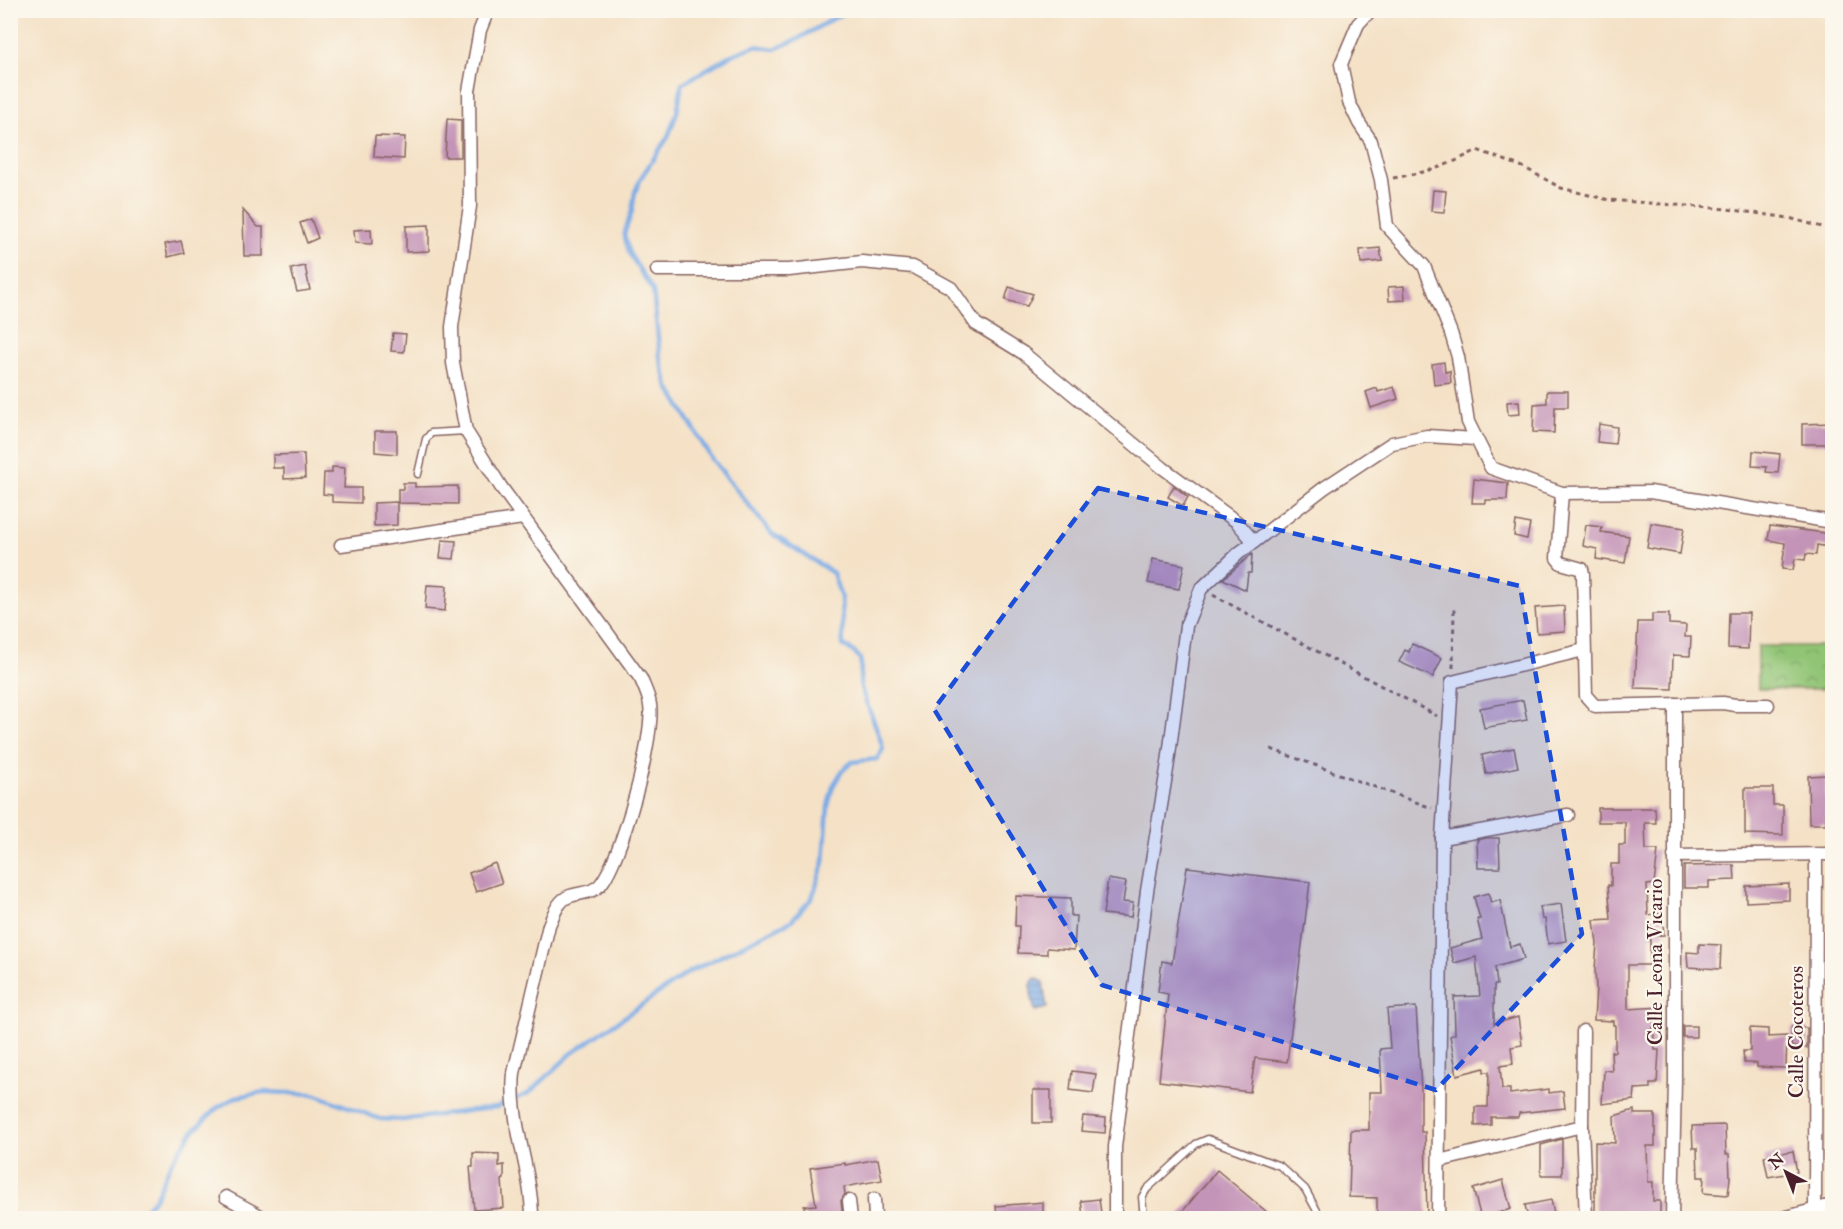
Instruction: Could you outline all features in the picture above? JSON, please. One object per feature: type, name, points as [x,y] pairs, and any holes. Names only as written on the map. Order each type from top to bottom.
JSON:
[{"type":"street","points":[[488,10],[480,30],[469,91],[470,206],[452,327],[453,363],[466,431],[523,518],[641,679],[650,704],[651,726],[633,804],[613,863],[599,886],[588,893],[568,896],[557,907],[549,925],[512,1087],[521,1148],[532,1199],[532,1218]]},
{"type":"street","points":[[1371,10],[1358,24],[1341,64],[1349,102],[1371,141],[1381,180],[1387,226],[1424,266],[1451,333],[1458,357],[1468,422],[1491,468],[1562,493],[1650,492],[1833,522]]},
{"type":"street","points":[[657,270],[789,270],[862,262],[914,267],[951,288],[976,324],[1023,353],[1163,468],[1237,522],[1254,542]]},
{"type":"street","points":[[1115,1218],[1115,1147],[1147,891],[1168,763],[1186,626],[1202,589],[1239,553],[1324,488],[1392,443],[1427,436],[1475,439]]},
{"type":"street","points":[[1562,493],[1557,558],[1561,563],[1582,569],[1586,696],[1595,706],[1723,703],[1768,705]]},
{"type":"street","points":[[341,545],[523,518]]},
{"type":"street","points":[[1438,1218],[1442,838],[1452,682],[1584,650]]},
{"type":"street","name":"Calle Leona Vicario","points":[[1672,1218],[1675,1082],[1675,704]]},
{"type":"street","points":[[1442,838],[1568,815]]},
{"type":"street","points":[[1674,856],[1833,854]]},
{"type":"street","name":"Calle Cocoteros","points":[[1815,855],[1815,1209]]},
{"type":"street","points":[[1583,1031],[1582,1126],[1586,1218]]},
{"type":"street","points":[[1439,1161],[1582,1126]]},
{"type":"street","points":[[226,1197],[264,1218]]},
{"type":"street","points":[[874,1199],[875,1218]]},
{"type":"street","points":[[849,1202],[851,1218]]},
{"type":"street","points":[[1783,1218],[1833,1204]]},
{"type":"lane","points":[[418,474],[426,439],[431,433],[466,431]]},
{"type":"lane","points":[[1144,1218],[1142,1197],[1147,1189],[1196,1144],[1208,1139],[1280,1166],[1305,1189],[1321,1218]]},
{"type":"path","points":[[1381,180],[1422,173],[1450,165],[1477,150],[1523,167],[1561,188],[1609,200],[1727,209],[1789,218],[1822,227],[1833,227]]},
{"type":"path","points":[[1202,589],[1449,722]]},
{"type":"path","points":[[1452,682],[1454,606]]},
{"type":"path","points":[[1271,749],[1445,813]]},
{"type":"highlighted area","points":[[1098,488],[1520,586],[1582,934],[1436,1090],[1102,985],[934,709]]},
{"type":"green space","points":[[1758,646],[1830,646],[1830,689],[1758,689]]},
{"type":"water","points":[[1036,978],[1043,982],[1047,1008],[1035,1011],[1031,984]]},
{"type":"building","points":[[447,119],[461,120],[461,157],[445,157]]},
{"type":"building","points":[[375,136],[405,137],[404,159],[374,157]]},
{"type":"building","points":[[1433,190],[1446,191],[1444,212],[1431,211]]},
{"type":"building","points":[[243,210],[258,227],[263,227],[263,256],[244,256]]},
{"type":"building","points":[[311,219],[318,238],[307,243],[300,223]]},
{"type":"building","points":[[429,225],[429,251],[406,252],[406,226]]},
{"type":"building","points":[[371,229],[372,244],[355,243],[354,230]]},
{"type":"building","points":[[181,241],[184,253],[168,257],[165,244]]},
{"type":"building","points":[[1380,248],[1382,261],[1361,263],[1360,250]]},
{"type":"building","points":[[305,266],[310,290],[297,292],[291,269]]},
{"type":"building","points":[[1404,286],[1405,300],[1389,301],[1388,287]]},
{"type":"building","points":[[1009,287],[1033,294],[1027,306],[1005,300]]},
{"type":"building","points":[[393,333],[406,334],[404,352],[391,351]]},
{"type":"building","points":[[1444,362],[1445,372],[1450,371],[1451,383],[1434,385],[1432,364]]},
{"type":"building","points":[[1394,387],[1398,399],[1371,408],[1366,392],[1377,388],[1378,392]]},
{"type":"building","points":[[1547,391],[1568,391],[1568,407],[1555,407],[1554,433],[1533,432],[1534,404],[1547,403]]},
{"type":"building","points":[[1519,401],[1520,414],[1508,415],[1507,402]]},
{"type":"building","points":[[1833,423],[1833,444],[1802,444],[1802,424]]},
{"type":"building","points":[[1599,424],[1617,427],[1615,444],[1597,442]]},
{"type":"building","points":[[375,431],[397,431],[397,454],[375,452]]},
{"type":"building","points":[[1753,451],[1780,454],[1778,473],[1766,472],[1767,467],[1752,466]]},
{"type":"building","points":[[304,454],[305,478],[284,479],[284,468],[273,468],[273,455]]},
{"type":"building","points":[[332,467],[345,468],[344,488],[361,488],[361,503],[332,502],[332,495],[323,494],[324,473],[332,473]]},
{"type":"building","points":[[1474,479],[1508,483],[1507,500],[1472,503]]},
{"type":"building","points":[[403,483],[415,483],[415,487],[458,486],[458,504],[398,503],[398,489],[403,489]]},
{"type":"building","points":[[1174,486],[1188,497],[1183,506],[1168,497]]},
{"type":"building","points":[[397,502],[397,525],[374,526],[374,503]]},
{"type":"building","points":[[1516,521],[1530,524],[1527,539],[1514,536]]},
{"type":"building","points":[[1651,523],[1684,528],[1680,554],[1647,548]]},
{"type":"building","points":[[1586,525],[1602,527],[1601,532],[1629,536],[1625,563],[1596,559],[1597,549],[1583,546]]},
{"type":"building","points":[[1770,526],[1833,534],[1833,548],[1817,545],[1816,555],[1806,554],[1805,560],[1795,559],[1793,570],[1782,569],[1785,543],[1768,540]]},
{"type":"building","points":[[442,540],[456,541],[454,559],[440,558]]},
{"type":"building","points":[[1252,554],[1251,573],[1248,573],[1246,590],[1223,579]]},
{"type":"building","points":[[1153,559],[1184,565],[1179,589],[1148,583]]},
{"type":"building","points":[[427,585],[447,586],[445,611],[425,609]]},
{"type":"building","points":[[1564,606],[1565,631],[1537,633],[1535,608]]},
{"type":"building","points":[[1729,613],[1749,613],[1748,649],[1728,648]]},
{"type":"building","points":[[1652,614],[1669,614],[1669,624],[1686,625],[1685,637],[1691,637],[1690,656],[1673,655],[1672,689],[1635,688],[1638,622],[1652,622]]},
{"type":"building","points":[[1412,644],[1442,658],[1433,677],[1399,662],[1405,650],[1409,652]]},
{"type":"building","points":[[1523,700],[1527,720],[1484,728],[1480,708]]},
{"type":"building","points":[[1514,748],[1518,767],[1486,774],[1482,755]]},
{"type":"building","points":[[1826,775],[1826,824],[1809,824],[1808,776]]},
{"type":"building","points":[[1745,788],[1773,788],[1773,805],[1783,805],[1783,835],[1745,834]]},
{"type":"building","points":[[1598,808],[1655,808],[1656,823],[1645,823],[1646,850],[1658,850],[1654,884],[1647,885],[1648,915],[1662,913],[1664,935],[1650,936],[1650,965],[1628,965],[1628,1009],[1660,1007],[1661,1027],[1653,1027],[1655,1050],[1659,1050],[1657,1084],[1650,1084],[1650,1088],[1635,1089],[1634,1100],[1602,1104],[1604,1070],[1612,1071],[1611,1052],[1615,1052],[1615,1025],[1613,1021],[1594,1020],[1597,944],[1594,920],[1611,919],[1608,885],[1611,886],[1611,864],[1619,864],[1619,845],[1625,845],[1625,822],[1598,822]]},
{"type":"building","points":[[1499,838],[1500,868],[1478,868],[1477,840]]},
{"type":"building","points":[[495,863],[502,883],[476,892],[469,873]]},
{"type":"building","points":[[1734,865],[1735,880],[1709,881],[1709,888],[1684,888],[1684,866]]},
{"type":"building","points":[[1187,867],[1310,882],[1287,1062],[1255,1058],[1250,1092],[1159,1081],[1168,994],[1158,992],[1162,961],[1172,963]]},
{"type":"building","points":[[1108,879],[1126,882],[1123,902],[1133,903],[1131,917],[1103,914]]},
{"type":"building","points":[[1789,884],[1789,900],[1746,902],[1746,886]]},
{"type":"building","points":[[1488,893],[1491,903],[1500,900],[1510,947],[1520,944],[1524,959],[1495,967],[1497,985],[1494,985],[1494,1024],[1518,1017],[1522,1045],[1511,1047],[1513,1064],[1500,1066],[1502,1089],[1510,1089],[1510,1094],[1549,1089],[1549,1093],[1563,1091],[1565,1108],[1519,1113],[1518,1117],[1491,1117],[1491,1125],[1475,1126],[1475,1107],[1488,1107],[1489,1072],[1484,1072],[1484,1068],[1457,1075],[1450,1036],[1455,1034],[1454,997],[1480,996],[1476,957],[1454,963],[1450,948],[1482,939],[1474,897]]},
{"type":"building","points":[[1016,896],[1071,898],[1071,916],[1076,916],[1074,950],[1047,948],[1047,954],[1018,953],[1019,926],[1015,926]]},
{"type":"building","points":[[1561,904],[1566,941],[1548,944],[1545,919],[1542,919],[1540,907]]},
{"type":"building","points":[[1699,944],[1721,945],[1720,969],[1688,967],[1687,952],[1699,953]]},
{"type":"building","points":[[1416,1007],[1421,1132],[1425,1132],[1427,1218],[1377,1218],[1377,1198],[1349,1197],[1351,1130],[1369,1130],[1369,1092],[1382,1092],[1380,1049],[1390,1048],[1387,1009]]},
{"type":"building","points":[[1683,1026],[1696,1026],[1696,1037],[1683,1037]]},
{"type":"building","points":[[1792,1027],[1807,1028],[1807,1048],[1791,1047]]},
{"type":"building","points":[[1750,1028],[1768,1029],[1768,1037],[1787,1036],[1786,1068],[1757,1067],[1757,1063],[1744,1063],[1743,1051],[1750,1051]]},
{"type":"building","points":[[1072,1071],[1096,1074],[1093,1093],[1070,1090]]},
{"type":"building","points":[[1033,1090],[1051,1090],[1051,1123],[1033,1123]]},
{"type":"building","points":[[1634,1110],[1634,1114],[1655,1114],[1655,1146],[1647,1146],[1648,1182],[1653,1182],[1653,1201],[1660,1201],[1660,1218],[1595,1218],[1595,1142],[1615,1143],[1614,1116]]},
{"type":"building","points":[[1083,1116],[1106,1118],[1105,1133],[1081,1131]]},
{"type":"building","points":[[1725,1125],[1726,1154],[1729,1154],[1728,1195],[1703,1193],[1704,1177],[1698,1177],[1697,1148],[1693,1148],[1692,1126]]},
{"type":"building","points":[[1562,1139],[1562,1175],[1541,1175],[1541,1145]]},
{"type":"building","points":[[1793,1151],[1797,1172],[1768,1177],[1764,1156]]},
{"type":"building","points":[[473,1153],[499,1154],[499,1166],[504,1165],[504,1179],[502,1180],[504,1208],[474,1210],[470,1167],[473,1167]]},
{"type":"building","points":[[878,1159],[882,1180],[844,1187],[845,1194],[841,1201],[843,1218],[805,1218],[804,1206],[816,1205],[810,1168]]},
{"type":"building","points":[[1217,1170],[1274,1218],[1177,1218]]},
{"type":"building","points":[[1503,1180],[1511,1209],[1481,1218],[1473,1189]]},
{"type":"building","points":[[1099,1199],[1101,1213],[1083,1216],[1081,1201]]},
{"type":"building","points":[[1551,1200],[1555,1218],[1528,1218],[1525,1205]]},
{"type":"building","points":[[1043,1202],[1043,1218],[997,1218],[996,1206]]},
{"type":"waterway","points":[[136,1218],[155,1198],[172,1161],[194,1130],[217,1108],[236,1097],[264,1092],[314,1094],[380,1119],[403,1120],[497,1107],[529,1093],[571,1054],[689,972],[791,921],[812,898],[824,862],[828,806],[833,786],[842,771],[852,762],[877,759],[883,749],[861,687],[860,659],[843,645],[841,598],[833,573],[771,533],[712,459],[668,386],[660,357],[653,291],[629,253],[624,234],[632,211],[635,192],[642,176],[668,137],[677,112],[682,84],[729,56],[755,46],[775,49],[798,39],[848,10]]}]
